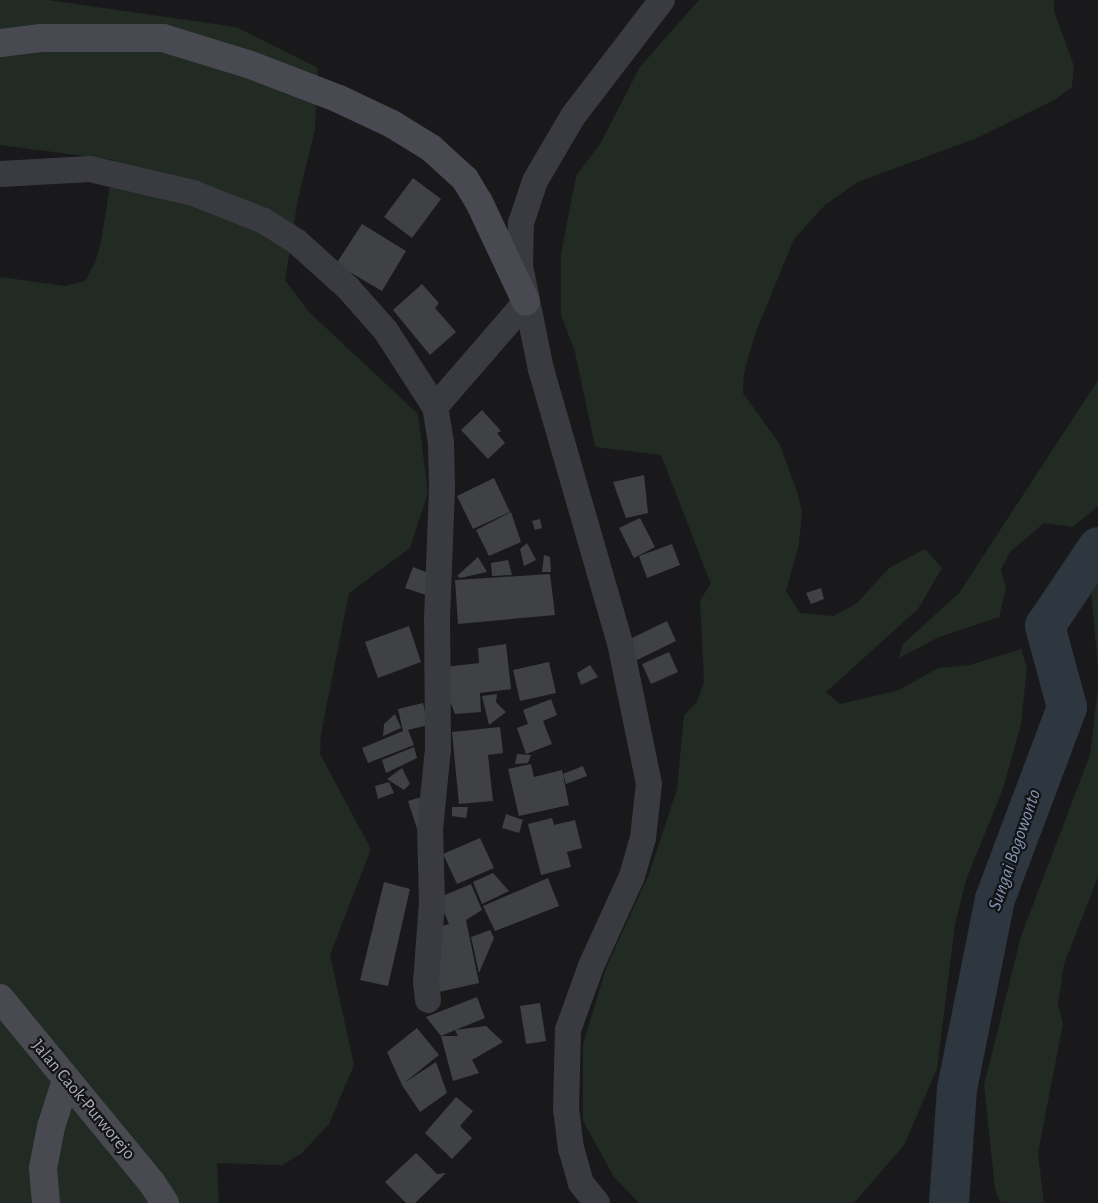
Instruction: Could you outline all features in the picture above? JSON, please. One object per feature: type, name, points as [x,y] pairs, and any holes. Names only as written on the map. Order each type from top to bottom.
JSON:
[{"type":"street","points":[[434,407],[519,309],[520,223],[535,181],[573,116],[662,0]]},
{"type":"street","points":[[0,43],[41,38],[163,38],[248,64],[339,99],[392,124],[431,148],[465,179],[479,202],[541,370],[620,643],[648,784],[643,838],[632,876],[591,966],[568,1030],[566,1110],[571,1149],[582,1183],[597,1203]]},
{"type":"street","points":[[0,174],[90,169],[193,193],[264,221],[296,242],[348,288],[386,331],[434,407],[441,443],[442,486],[437,619],[438,749],[430,829],[432,903],[426,982],[428,1000]]},
{"type":"street","name":"Jalan Caok-Purworejo","points":[[0,998],[152,1182],[165,1203]]},
{"type":"street","points":[[46,1203],[43,1168],[51,1127],[66,1080]]},
{"type":"shaded area","points":[[0,0],[48,0],[236,27],[318,68],[315,130],[298,199],[285,280],[309,312],[418,414],[428,493],[410,548],[349,593],[321,734],[320,754],[371,849],[330,955],[354,1065],[329,1124],[301,1154],[282,1165],[217,1163],[219,1203],[0,1203],[0,277],[65,286],[85,281],[95,263],[101,242],[114,160],[0,145]]},
{"type":"shaded area","points":[[699,0],[1054,0],[1054,11],[1074,66],[1072,87],[1056,99],[977,138],[858,182],[825,205],[794,239],[755,334],[744,373],[743,393],[779,443],[797,491],[802,511],[799,544],[786,591],[800,613],[833,616],[856,604],[889,568],[925,549],[942,568],[918,609],[826,692],[840,704],[899,690],[938,668],[970,665],[1021,649],[1027,668],[1021,724],[1003,789],[966,880],[955,925],[937,1069],[904,1145],[854,1203],[639,1203],[614,1177],[583,1121],[583,1044],[606,968],[649,874],[677,789],[684,715],[697,702],[704,682],[700,600],[711,584],[661,455],[595,447],[575,352],[561,315],[561,254],[576,176],[600,144],[640,67]]},
{"type":"shaded area","points":[[1098,380],[1098,506],[1073,527],[1044,523],[1010,552],[1001,569],[1006,589],[999,617],[939,637],[899,658],[903,644],[959,593]]},
{"type":"shaded area","points":[[1098,578],[1098,669],[1091,591]]},
{"type":"shaded area","points":[[1098,687],[1098,877],[1064,964],[1058,1005],[1063,1024],[1038,1153],[1044,1203],[1001,1203],[995,1189],[984,1085],[1021,936],[1090,755]]},
{"type":"building","points":[[413,178],[441,199],[412,238],[384,217]]},
{"type":"building","points":[[362,224],[406,251],[382,291],[336,264]]},
{"type":"building","points":[[422,284],[439,303],[435,308],[456,332],[430,355],[393,310]]},
{"type":"building","points":[[482,410],[501,431],[497,433],[505,443],[488,459],[461,430]]},
{"type":"building","points":[[644,475],[648,513],[626,518],[613,482]]},
{"type":"building","points":[[494,478],[510,512],[473,529],[457,496]]},
{"type":"building","points":[[511,512],[521,542],[489,556],[476,530]]},
{"type":"building","points":[[640,518],[655,547],[634,558],[619,528]]},
{"type":"building","points":[[540,519],[542,528],[535,530],[532,521]]},
{"type":"building","points":[[527,543],[536,560],[524,566],[520,549]]},
{"type":"building","points":[[672,544],[680,565],[647,578],[639,556]]},
{"type":"building","points":[[544,555],[550,557],[551,572],[542,572]]},
{"type":"building","points":[[478,557],[487,572],[460,578],[457,576]]},
{"type":"building","points":[[508,560],[512,575],[492,576],[491,563]]},
{"type":"building","points":[[413,567],[436,576],[429,596],[405,588]]},
{"type":"building","points":[[550,574],[555,615],[458,624],[455,580]]},
{"type":"building","points":[[821,588],[824,599],[811,604],[806,593]]},
{"type":"building","points":[[667,621],[676,641],[633,662],[624,642]]},
{"type":"building","points":[[409,626],[421,662],[378,678],[365,642]]},
{"type":"building","points":[[506,644],[511,689],[480,693],[481,712],[455,714],[448,696],[445,667],[479,663],[478,648]]},
{"type":"building","points":[[669,652],[678,672],[651,684],[642,664]]},
{"type":"building","points":[[549,662],[556,693],[520,701],[513,670]]},
{"type":"building","points":[[590,665],[598,677],[581,685],[577,673]]},
{"type":"building","points":[[497,694],[496,702],[506,712],[489,725],[482,696]]},
{"type":"building","points":[[551,699],[557,715],[543,721],[552,744],[526,754],[517,728],[528,724],[523,710]]},
{"type":"building","points":[[423,703],[428,725],[408,730],[414,745],[368,763],[362,748],[403,731],[398,709]]},
{"type":"building","points":[[395,714],[401,728],[383,736],[384,724]]},
{"type":"building","points":[[500,727],[503,753],[488,755],[493,801],[459,804],[452,732]]},
{"type":"building","points":[[414,747],[417,758],[386,773],[382,760]]},
{"type":"building","points":[[517,754],[531,755],[528,763],[515,764]]},
{"type":"building","points":[[531,764],[534,777],[562,770],[569,805],[519,816],[508,769]]},
{"type":"building","points":[[583,766],[587,776],[566,784],[563,774]]},
{"type":"building","points":[[402,768],[410,784],[404,790],[387,779]]},
{"type":"building","points":[[389,782],[394,793],[378,799],[375,786]]},
{"type":"building","points":[[428,795],[420,838],[408,801]]},
{"type":"building","points":[[452,807],[468,807],[466,818],[452,816]]},
{"type":"building","points":[[506,814],[523,820],[519,833],[502,828]]},
{"type":"building","points":[[552,818],[554,825],[575,820],[582,848],[567,852],[571,867],[541,875],[528,824]]},
{"type":"building","points":[[480,838],[494,868],[457,884],[443,854]]},
{"type":"building","points":[[493,873],[509,891],[482,904],[473,882]]},
{"type":"building","points":[[548,878],[559,906],[495,931],[483,906]]},
{"type":"building","points":[[384,882],[410,889],[388,986],[360,980]]},
{"type":"building","points":[[471,884],[482,910],[466,920],[479,983],[439,992],[431,929],[449,924],[438,898]]},
{"type":"building","points":[[490,930],[494,938],[479,973],[471,937]]},
{"type":"building","points":[[477,997],[485,1018],[441,1036],[426,1017]]},
{"type":"building","points":[[540,1003],[546,1041],[526,1044],[520,1006]]},
{"type":"building","points":[[486,1026],[503,1042],[472,1060],[479,1073],[453,1081],[441,1036],[458,1036],[455,1030]]},
{"type":"building","points":[[417,1028],[439,1055],[404,1083],[436,1062],[447,1093],[420,1112],[402,1085],[387,1052]]},
{"type":"building","points":[[456,1097],[473,1111],[460,1126],[472,1138],[452,1159],[425,1133]]},
{"type":"building","points":[[416,1153],[437,1174],[446,1173],[415,1203],[406,1203],[385,1182]]},
{"type":"waterway","name":"Sungai Bogowonto","points":[[949,1203],[957,1089],[995,899],[1067,707],[1045,626],[1098,547]]}]
